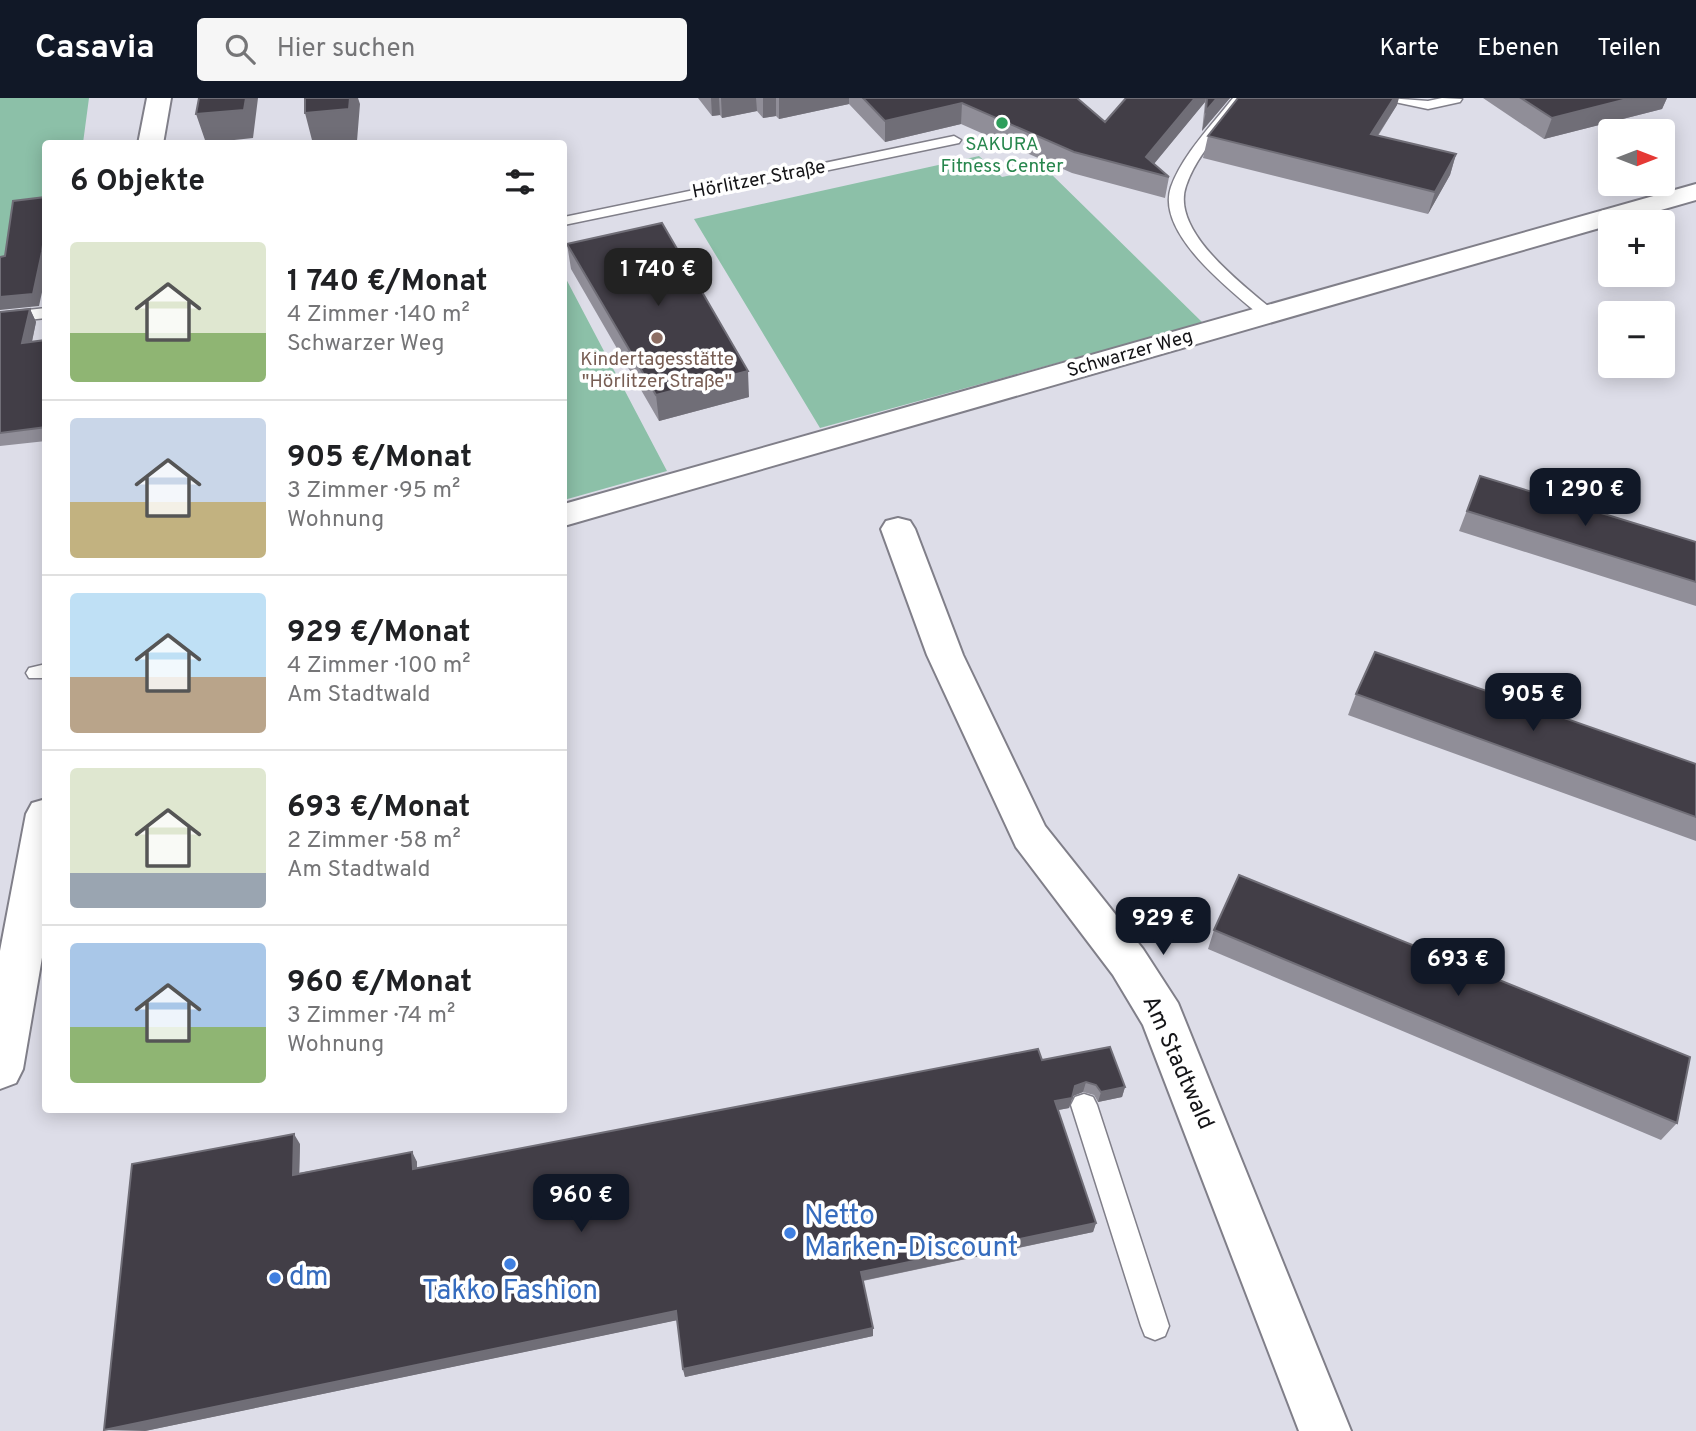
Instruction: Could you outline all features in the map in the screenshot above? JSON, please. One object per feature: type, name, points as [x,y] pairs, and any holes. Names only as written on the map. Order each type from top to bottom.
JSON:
[{"type":"street","points":[[151,140],[159,98]]},
{"type":"street","name":"Schwarzer Weg","points":[[567,514],[1696,192]]},
{"type":"street","name":"Am Stadtwald","points":[[898,529],[945,655],[1030,836],[1128,962],[1162,1017],[1325,1431]]},
{"type":"street","points":[[0,1069],[11,948],[42,829]]},
{"type":"lane","points":[[1240,98],[1185,172],[1175,195],[1178,217],[1190,240],[1269,315]]},
{"type":"lane","points":[[1395,98],[1427,105],[1455,99]]},
{"type":"lane","name":"Hörlitzer Straße","points":[[567,220],[954,140]]},
{"type":"lane","points":[[0,318],[42,313]]},
{"type":"lane","points":[[1084,1105],[1155,1326]]},
{"type":"green space","points":[[0,98],[89,98],[83,140],[42,140],[42,257],[0,263]]},
{"type":"green space","points":[[979,156],[1002,177],[1045,168],[1203,323],[820,428],[694,219]]},
{"type":"green space","points":[[567,281],[667,471],[567,499]]},
{"type":"building","points":[[199,98],[246,98],[244,110],[196,114]]},
{"type":"building","points":[[305,98],[350,98],[349,109],[305,113]]},
{"type":"building","points":[[863,98],[1077,98],[1105,122],[1126,98],[1195,98],[1146,157],[1169,177],[1074,152],[962,103],[885,121]]},
{"type":"building","points":[[1207,98],[1217,98],[1206,111]]},
{"type":"building","points":[[1238,98],[1394,98],[1371,134],[1456,154],[1435,192],[1208,136]]},
{"type":"building","points":[[1521,98],[1631,98],[1552,118]]},
{"type":"building","points":[[42,197],[42,252],[33,294],[0,297],[0,257],[5,256],[13,201]]},
{"type":"building","points":[[662,223],[748,371],[656,395],[567,244]]},
{"type":"building","points":[[30,309],[22,343],[42,340],[42,428],[0,433],[0,312]]},
{"type":"building","points":[[1480,476],[1696,542],[1696,582],[1467,511]]},
{"type":"building","points":[[1375,652],[1696,764],[1696,817],[1356,694]]},
{"type":"building","points":[[1239,875],[1690,1057],[1677,1123],[1214,930]]},
{"type":"building","points":[[1110,1047],[1125,1087],[1101,1092],[1096,1085],[1086,1082],[1075,1086],[1072,1098],[1055,1101],[1096,1223],[861,1272],[873,1328],[683,1369],[676,1311],[104,1430],[132,1164],[294,1134],[293,1175],[412,1152],[413,1169],[1038,1049],[1042,1060]]},
{"type":"place","name":"SAKURA Fitness Center","points":[[1002,123]]},
{"type":"place","name":"Kindertagesstätte \"Hörlitzer Straße\"","points":[[657,338]]},
{"type":"place","name":"Netto Marken-Discount","points":[[790,1233]]},
{"type":"place","name":"Takko Fashion","points":[[510,1264]]},
{"type":"place","name":"dm","points":[[275,1278]]}]
